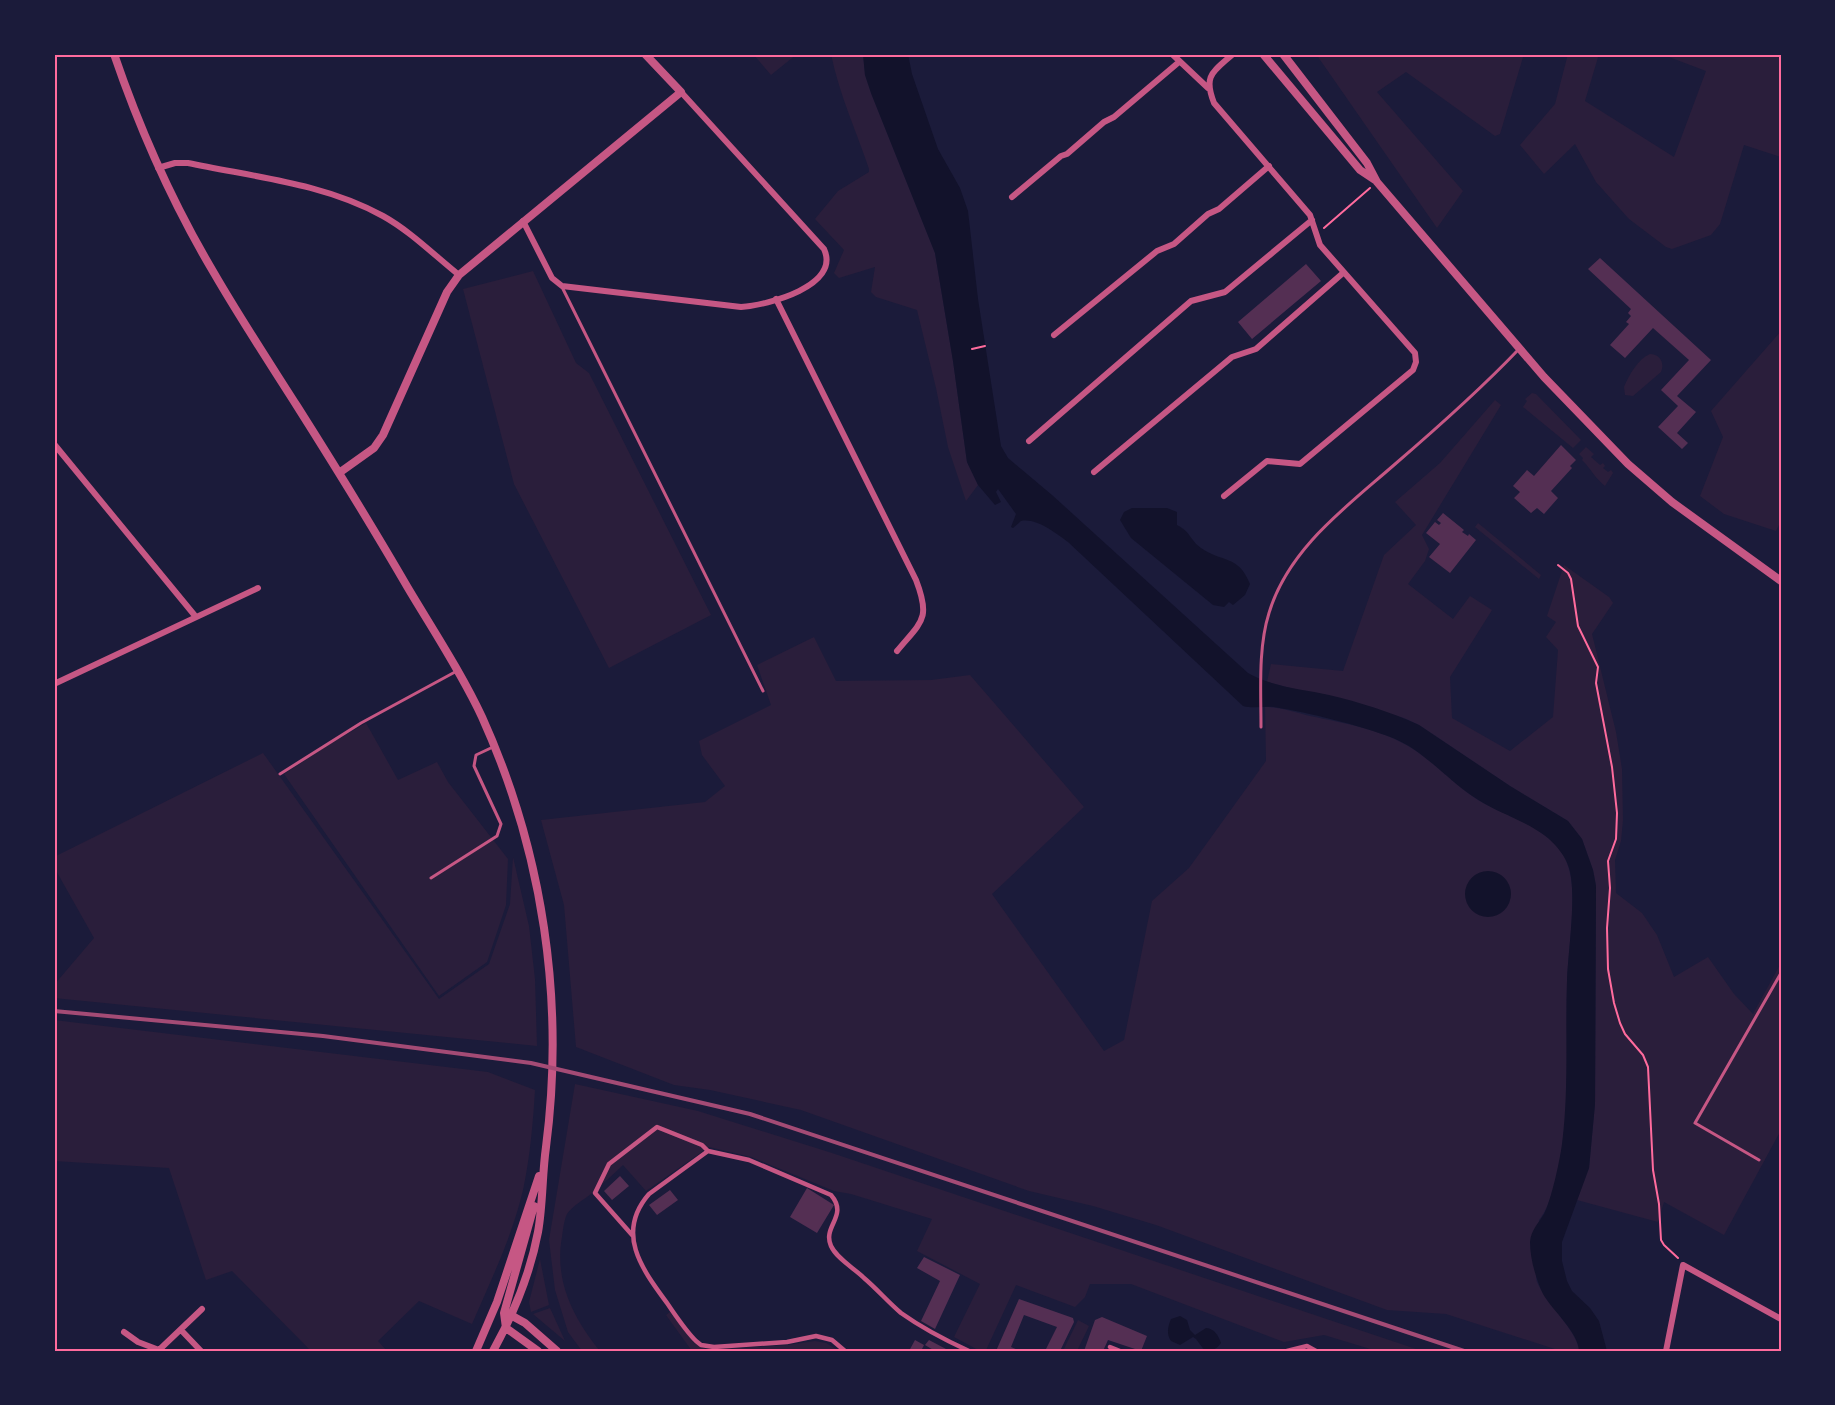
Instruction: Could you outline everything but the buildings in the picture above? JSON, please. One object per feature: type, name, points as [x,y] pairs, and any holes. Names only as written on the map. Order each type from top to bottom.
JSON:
[{"type":"street","points":[[114,54],[130,101],[158,168],[213,273],[339,473],[457,671],[494,746],[519,815],[537,887],[549,960],[553,1033],[552,1100],[544,1161],[530,1227],[506,1328],[493,1351]]},
{"type":"street","points":[[524,221],[552,278],[561,286],[741,307],[760,304],[808,287],[823,274],[827,262],[824,249],[645,54]]},
{"type":"street","points":[[1173,54],[1208,88],[1214,103],[1310,215],[1320,245],[1415,353],[1416,362],[1413,370],[1300,464],[1267,461],[1224,496]]},
{"type":"street","points":[[1208,88],[1211,75],[1233,54]]},
{"type":"street","points":[[1263,54],[1360,170],[1377,182]]},
{"type":"street","points":[[1282,54],[1367,163],[1377,182],[1565,400],[1628,464],[1672,502],[1781,581]]},
{"type":"street","points":[[1012,197],[1104,122],[1114,117],[1179,62]]},
{"type":"street","points":[[339,473],[374,448],[383,435],[447,292],[459,275],[681,92]]},
{"type":"street","points":[[158,168],[175,162],[188,163],[314,188],[360,205],[384,217],[459,275]]},
{"type":"street","points":[[1054,334],[1157,251],[1174,244],[1208,214],[1219,209],[1269,166]]},
{"type":"street","points":[[1029,441],[1191,301],[1225,292],[1312,220]]},
{"type":"street","points":[[1094,472],[1232,357],[1256,349],[1343,273]]},
{"type":"street","points":[[776,299],[916,580],[924,602],[923,619],[897,651]]},
{"type":"street","points":[[54,444],[196,617]]},
{"type":"street","points":[[54,684],[258,588]]},
{"type":"street","points":[[633,1236],[595,1193],[609,1164],[657,1127],[702,1145],[708,1151],[749,1160],[831,1195],[837,1201],[838,1207],[838,1215],[829,1232],[829,1239],[836,1253],[899,1311],[938,1336],[969,1351]]},
{"type":"street","points":[[708,1151],[649,1194],[636,1213],[633,1221],[633,1236],[639,1260],[645,1271],[692,1337],[701,1345],[714,1347],[787,1342],[816,1336],[832,1340],[845,1351]]},
{"type":"street","points":[[476,1351],[490,1319],[544,1161]]},
{"type":"street","points":[[1666,1351],[1683,1265],[1781,1319]]},
{"type":"street","points":[[124,1332],[138,1342],[159,1350],[202,1309]]},
{"type":"street","points":[[490,1319],[508,1314],[525,1323],[557,1351]]},
{"type":"street","points":[[506,1328],[537,1351]]},
{"type":"street","points":[[181,1330],[201,1351]]},
{"type":"street","points":[[1287,1351],[1307,1346],[1316,1351]]},
{"type":"street","points":[[1110,1347],[1120,1351]]},
{"type":"lane","points":[[561,286],[763,691]]},
{"type":"lane","points":[[1261,727],[1262,649],[1268,614],[1281,582],[1317,532],[1479,391],[1519,349]]},
{"type":"lane","points":[[280,774],[361,723],[457,671]]},
{"type":"lane","points":[[431,878],[497,836],[501,824],[474,766],[476,755],[494,746]]},
{"type":"lane","points":[[1759,1160],[1695,1123],[1780,979],[1781,973]]},
{"type":"path","points":[[1317,233],[1377,182]]},
{"type":"path","points":[[972,349],[985,346]]},
{"type":"path","points":[[1558,565],[1568,573],[1571,579],[1578,626],[1598,667],[1597,691],[1612,767],[1618,830],[1608,861],[1610,888],[1607,928],[1608,969],[1614,1003],[1625,1034],[1642,1055],[1648,1067],[1653,1170],[1659,1204],[1661,1240],[1683,1265]]},
{"type":"shaded area","points":[[753,54],[797,54],[771,75]]},
{"type":"shaded area","points":[[831,54],[863,54],[865,75],[871,93],[935,253],[967,462],[978,485],[966,501],[948,447],[917,310],[876,297],[871,292],[875,267],[839,278],[834,273],[844,250],[815,219],[838,191],[869,172],[838,83]]},
{"type":"shaded area","points":[[863,54],[908,54],[912,74],[938,149],[960,188],[968,211],[978,299],[1001,446],[1008,458],[1052,495],[1248,673],[1277,685],[1363,704],[1419,725],[1510,786],[1568,821],[1582,839],[1596,886],[1595,1104],[1589,1168],[1562,1242],[1562,1261],[1572,1291],[1590,1308],[1599,1321],[1607,1351],[1579,1351],[1570,1329],[1543,1294],[1534,1269],[1530,1248],[1532,1234],[1547,1208],[1552,1190],[1561,1151],[1564,1124],[1567,981],[1572,907],[1571,879],[1566,860],[1555,845],[1540,832],[1477,799],[1416,750],[1393,738],[1350,724],[1303,713],[1274,707],[1243,706],[1068,542],[1046,527],[1033,522],[1021,521],[1013,528],[1011,527],[1016,514],[998,489],[996,492],[1001,502],[995,505],[978,485],[967,462],[935,253],[871,93],[865,75]]},
{"type":"shaded area","points":[[1316,54],[1524,54],[1500,134],[1495,136],[1406,72],[1377,92],[1463,191],[1437,228]]},
{"type":"shaded area","points":[[1568,54],[1599,54],[1585,101],[1674,157],[1706,71],[1661,54],[1781,54],[1781,157],[1744,145],[1720,224],[1711,235],[1672,249],[1666,247],[1629,219],[1596,182],[1575,144],[1544,174],[1520,145],[1555,104]]},
{"type":"shaded area","points":[[533,271],[576,363],[589,373],[711,615],[609,668],[514,484],[463,289]]},
{"type":"shaded area","points":[[1781,331],[1781,521],[1776,531],[1724,514],[1700,496],[1723,437],[1711,411]]},
{"type":"shaded area","points":[[1650,354],[1661,360],[1661,372],[1633,396],[1625,395],[1624,387],[1631,373],[1638,363]]},
{"type":"shaded area","points":[[1532,393],[1536,394],[1581,440],[1573,448],[1523,407],[1527,401],[1525,399]]},
{"type":"shaded area","points":[[1495,400],[1501,405],[1422,535],[1429,549],[1425,561],[1408,584],[1453,619],[1470,596],[1492,610],[1450,677],[1452,718],[1510,751],[1553,717],[1558,650],[1546,637],[1556,622],[1547,616],[1564,565],[1609,597],[1613,603],[1592,634],[1616,732],[1622,769],[1623,820],[1621,841],[1615,860],[1616,893],[1642,913],[1657,935],[1674,977],[1708,957],[1734,994],[1753,1014],[1781,963],[1781,1130],[1724,1235],[1664,1202],[1658,1222],[1577,1200],[1589,1168],[1595,1104],[1596,886],[1582,839],[1568,821],[1510,786],[1419,725],[1404,718],[1267,682],[1271,664],[1343,671],[1384,555],[1416,525],[1395,502],[1440,463]]},
{"type":"shaded area","points":[[1586,447],[1594,454],[1591,457],[1600,465],[1603,463],[1605,466],[1603,468],[1613,473],[1605,486],[1579,454]]},
{"type":"shaded area","points":[[1132,508],[1167,508],[1177,512],[1177,525],[1185,530],[1197,545],[1209,553],[1235,563],[1245,574],[1250,584],[1245,595],[1233,605],[1229,602],[1224,607],[1213,605],[1131,538],[1120,520],[1124,512]]},
{"type":"shaded area","points":[[1478,523],[1541,575],[1539,579],[1475,527]]},
{"type":"shaded area","points":[[814,637],[836,681],[931,680],[970,675],[1084,807],[992,894],[1104,1051],[1124,1040],[1152,901],[1189,868],[1266,761],[1265,707],[1336,721],[1402,742],[1478,800],[1532,827],[1551,840],[1565,858],[1572,887],[1567,983],[1567,1086],[1559,1165],[1548,1205],[1539,1220],[1536,1278],[1541,1290],[1574,1335],[1579,1351],[1561,1351],[1446,1314],[1387,1310],[1156,1225],[1093,1206],[1029,1191],[801,1110],[710,1090],[674,1085],[576,1047],[564,905],[541,820],[705,802],[725,786],[702,755],[699,741],[771,705],[757,665]]},
{"type":"shaded area","points":[[366,723],[398,780],[437,762],[448,782],[508,859],[506,905],[487,962],[439,996],[284,774]]},
{"type":"shaded area","points":[[263,753],[439,999],[489,964],[510,904],[513,857],[529,926],[535,979],[537,1046],[54,998],[54,985],[94,938],[54,867],[54,857]]},
{"type":"shaded area","points":[[1488,871],[1504,878],[1511,894],[1504,910],[1488,917],[1472,910],[1465,894],[1472,878]]},
{"type":"shaded area","points":[[54,1020],[488,1072],[535,1090],[529,1153],[518,1207],[513,1225],[472,1324],[419,1301],[378,1341],[387,1351],[311,1351],[232,1271],[206,1280],[169,1168],[54,1161]]},
{"type":"shaded area","points":[[575,1084],[698,1111],[832,1153],[1422,1351],[1377,1351],[1324,1335],[1284,1342],[1131,1284],[1090,1284],[1085,1297],[1075,1307],[1016,1285],[987,1348],[985,1351],[980,1351],[954,1337],[980,1284],[917,1251],[932,1219],[834,1191],[751,1157],[709,1147],[646,1191],[623,1165],[567,1214],[560,1253],[563,1283],[574,1312],[600,1351],[582,1351],[568,1332],[555,1290],[549,1240]]},
{"type":"shaded area","points":[[540,1259],[549,1305],[531,1312],[529,1302]]},
{"type":"shaded area","points":[[550,1308],[565,1341],[533,1314]]},
{"type":"shaded area","points":[[670,1312],[694,1343],[708,1350],[815,1341],[826,1343],[839,1351],[692,1351],[666,1315]]},
{"type":"shaded area","points":[[1180,1316],[1187,1320],[1190,1330],[1195,1335],[1206,1328],[1216,1333],[1221,1343],[1210,1351],[1205,1351],[1193,1337],[1180,1345],[1171,1341],[1168,1327],[1171,1319]]},
{"type":"shaded area","points":[[1078,1320],[1089,1326],[1077,1351],[1063,1351]]},
{"type":"railway","points":[[54,1011],[323,1036],[531,1063],[750,1114],[1464,1351]]}]
